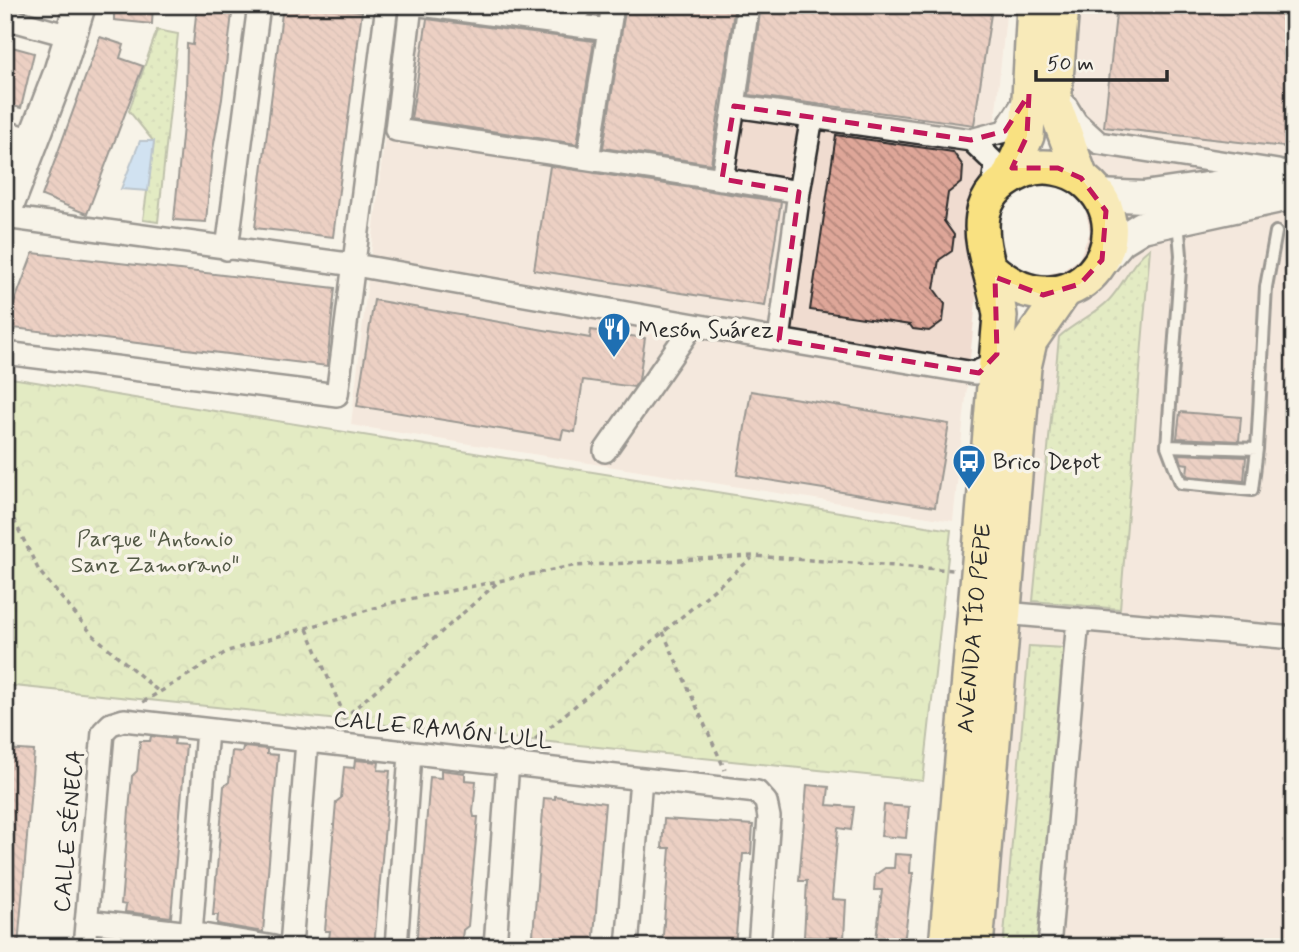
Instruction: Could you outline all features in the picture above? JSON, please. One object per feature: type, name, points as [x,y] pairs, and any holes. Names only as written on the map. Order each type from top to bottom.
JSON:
[{"type":"main road","points":[[1036,6],[1041,89],[1027,136],[983,213],[981,232],[990,268],[1005,282],[1023,291],[1043,295],[1064,292],[1093,273],[1107,244],[1109,227],[1060,125],[1054,104],[1041,89]]},
{"type":"main road","points":[[1000,187],[1032,168],[1058,168],[1090,187]]},
{"type":"main road","name":"AVENIDA TÍO PEPE","points":[[946,947],[993,404],[988,363],[1000,316],[990,268]]},
{"type":"main road","name":"AVENIDA TÍO PEPE","points":[[976,947],[1024,367],[1030,341],[1064,292]]},
{"type":"street","points":[[80,5],[34,140],[7,208],[227,248],[355,265],[779,340],[988,363]]},
{"type":"street","points":[[227,248],[258,5]]},
{"type":"street","points":[[5,353],[337,395],[387,5]]},
{"type":"street","points":[[411,5],[396,130],[799,192]]},
{"type":"street","points":[[421,5],[609,30]]},
{"type":"street","points":[[560,24],[585,5]]},
{"type":"street","points":[[588,159],[613,5]]},
{"type":"street","points":[[722,179],[748,5]]},
{"type":"street","points":[[5,18],[71,36]]},
{"type":"street","points":[[734,106],[971,140],[1005,131],[1041,89],[1099,143],[1294,175]]},
{"type":"street","points":[[779,340],[812,117]]},
{"type":"street","points":[[5,132],[34,140]]},
{"type":"street","points":[[971,140],[996,164],[1000,187]]},
{"type":"street","points":[[1090,187],[1144,197],[1294,175]]},
{"type":"street","points":[[1093,273],[1129,233],[1178,218],[1294,194]]},
{"type":"street","points":[[605,451],[693,324]]},
{"type":"street","points":[[1004,613],[1294,638]]},
{"type":"street","points":[[1049,947],[1078,619]]},
{"type":"street","name":"CALLE RAMÓN LULL","points":[[117,722],[410,754],[508,761],[757,792],[766,802],[769,817],[759,947]]},
{"type":"street","name":"CALLE SÉNECA","points":[[84,947],[103,732],[117,722]]},
{"type":"street","points":[[191,940],[207,730]]},
{"type":"street","points":[[290,947],[312,742]]},
{"type":"street","points":[[396,947],[410,754]]},
{"type":"street","points":[[495,947],[508,761]]},
{"type":"street","points":[[627,947],[641,779]]},
{"type":"street","points":[[86,921],[191,940],[274,947]]},
{"type":"lane","points":[[1178,218],[1181,255],[1167,446],[1181,483],[1252,490],[1257,449],[1266,287],[1276,232]]},
{"type":"lane","points":[[1167,446],[1257,449]]},
{"type":"path","points":[[5,502],[39,571],[92,634],[159,692]]},
{"type":"path","points":[[117,722],[159,692],[228,651],[396,603],[572,566],[754,556],[959,570]]},
{"type":"path","points":[[508,761],[754,556]]},
{"type":"path","points":[[312,742],[345,717],[499,581]]},
{"type":"path","points":[[307,628],[345,717]]},
{"type":"path","points":[[663,632],[734,789]]},
{"type":"highlighted area","points":[[1029,94],[1027,136],[1012,168],[1058,168],[1081,178],[1106,211],[1102,260],[1080,284],[1043,295],[995,277],[997,354],[979,373],[779,340],[799,192],[722,179],[734,106],[971,140],[1005,131]]},
{"type":"shaded area","points":[[400,5],[1007,5],[953,521],[351,425]]},
{"type":"shaded area","points":[[1066,5],[1294,5],[1294,947],[986,947],[1048,274],[1062,271],[1079,259],[1090,232],[1085,207],[1072,192],[1052,183]]},
{"type":"green space","points":[[157,30],[178,34],[158,222],[143,220],[154,142],[129,111]]},
{"type":"green space","points":[[1150,248],[1120,609],[1033,601],[1059,337],[1109,300]]},
{"type":"green space","name":"Parque \"Antonio Sanz Zamorano\"","points":[[5,377],[951,530],[923,781],[5,685]]},
{"type":"green space","points":[[1029,646],[1065,648],[1039,947],[1003,947]]},
{"type":"water","points":[[140,141],[154,141],[148,191],[121,189]]},
{"type":"building","points":[[114,5],[153,5],[152,24],[114,20]]},
{"type":"building","points":[[197,5],[233,5],[222,99],[212,155],[206,222],[174,220],[186,95],[187,44],[193,45]]},
{"type":"building","points":[[283,5],[362,11],[333,237],[255,228]]},
{"type":"building","points":[[626,5],[735,5],[711,164],[603,148]]},
{"type":"building","points":[[761,5],[928,5],[991,14],[974,125],[749,95]]},
{"type":"building","points":[[1117,5],[1294,5],[1294,148],[1104,127]]},
{"type":"building","points":[[427,19],[594,41],[577,144],[411,119]]},
{"type":"building","points":[[100,37],[124,45],[120,58],[143,66],[87,214],[42,196]]},
{"type":"building","points":[[5,45],[34,53],[21,108],[5,104]]},
{"type":"building","points":[[836,135],[953,152],[963,166],[962,182],[948,193],[944,221],[954,235],[952,251],[939,260],[934,289],[945,304],[943,321],[929,331],[913,329],[910,325],[810,310]]},
{"type":"building","points":[[550,166],[781,202],[765,306],[534,270]]},
{"type":"building","points":[[33,253],[335,288],[327,366],[5,327]]},
{"type":"building","points":[[374,300],[590,338],[591,330],[645,338],[639,380],[634,387],[583,380],[575,432],[563,430],[561,439],[357,406]]},
{"type":"building","points":[[751,391],[949,424],[935,507],[737,475]]},
{"type":"building","points":[[1180,412],[1241,417],[1239,441],[1177,438]]},
{"type":"building","points":[[1179,454],[1246,457],[1244,481],[1187,476],[1188,464],[1182,463]]},
{"type":"building","points":[[151,736],[175,739],[174,744],[186,745],[171,917],[125,912],[126,905],[121,904],[132,776],[137,771],[140,741],[150,741]]},
{"type":"building","points":[[243,747],[267,749],[267,754],[278,755],[263,932],[217,924],[218,915],[213,915],[224,786],[229,782],[232,751],[242,752]]},
{"type":"building","points":[[5,749],[34,751],[18,947],[5,947]]},
{"type":"building","points":[[355,760],[379,762],[378,770],[390,771],[374,947],[328,947],[330,931],[325,931],[336,802],[341,798],[344,767],[354,768]]},
{"type":"building","points":[[441,770],[465,773],[465,780],[476,781],[473,812],[474,817],[478,817],[468,926],[463,930],[461,947],[416,947],[430,777],[441,778]]},
{"type":"building","points":[[807,785],[829,787],[827,805],[854,807],[851,830],[838,828],[832,899],[846,900],[844,939],[804,937],[807,881],[799,881]]},
{"type":"building","points":[[555,796],[605,803],[593,947],[532,947],[544,798],[555,799]]},
{"type":"building","points":[[884,805],[909,807],[906,838],[881,836]]},
{"type":"building","points":[[664,819],[753,825],[751,854],[743,854],[735,947],[662,947],[670,848],[662,848]]},
{"type":"building","points":[[895,854],[911,855],[910,873],[913,873],[904,943],[876,940],[882,890],[874,890],[875,875],[885,868],[894,868]]},
{"type":"building","points":[[123,938],[168,944],[168,947],[122,947]]},
{"type":"place","name":"Mesón Suárez","points":[[614,359]]},
{"type":"place","name":"Brico Depot","points":[[969,491]]}]
